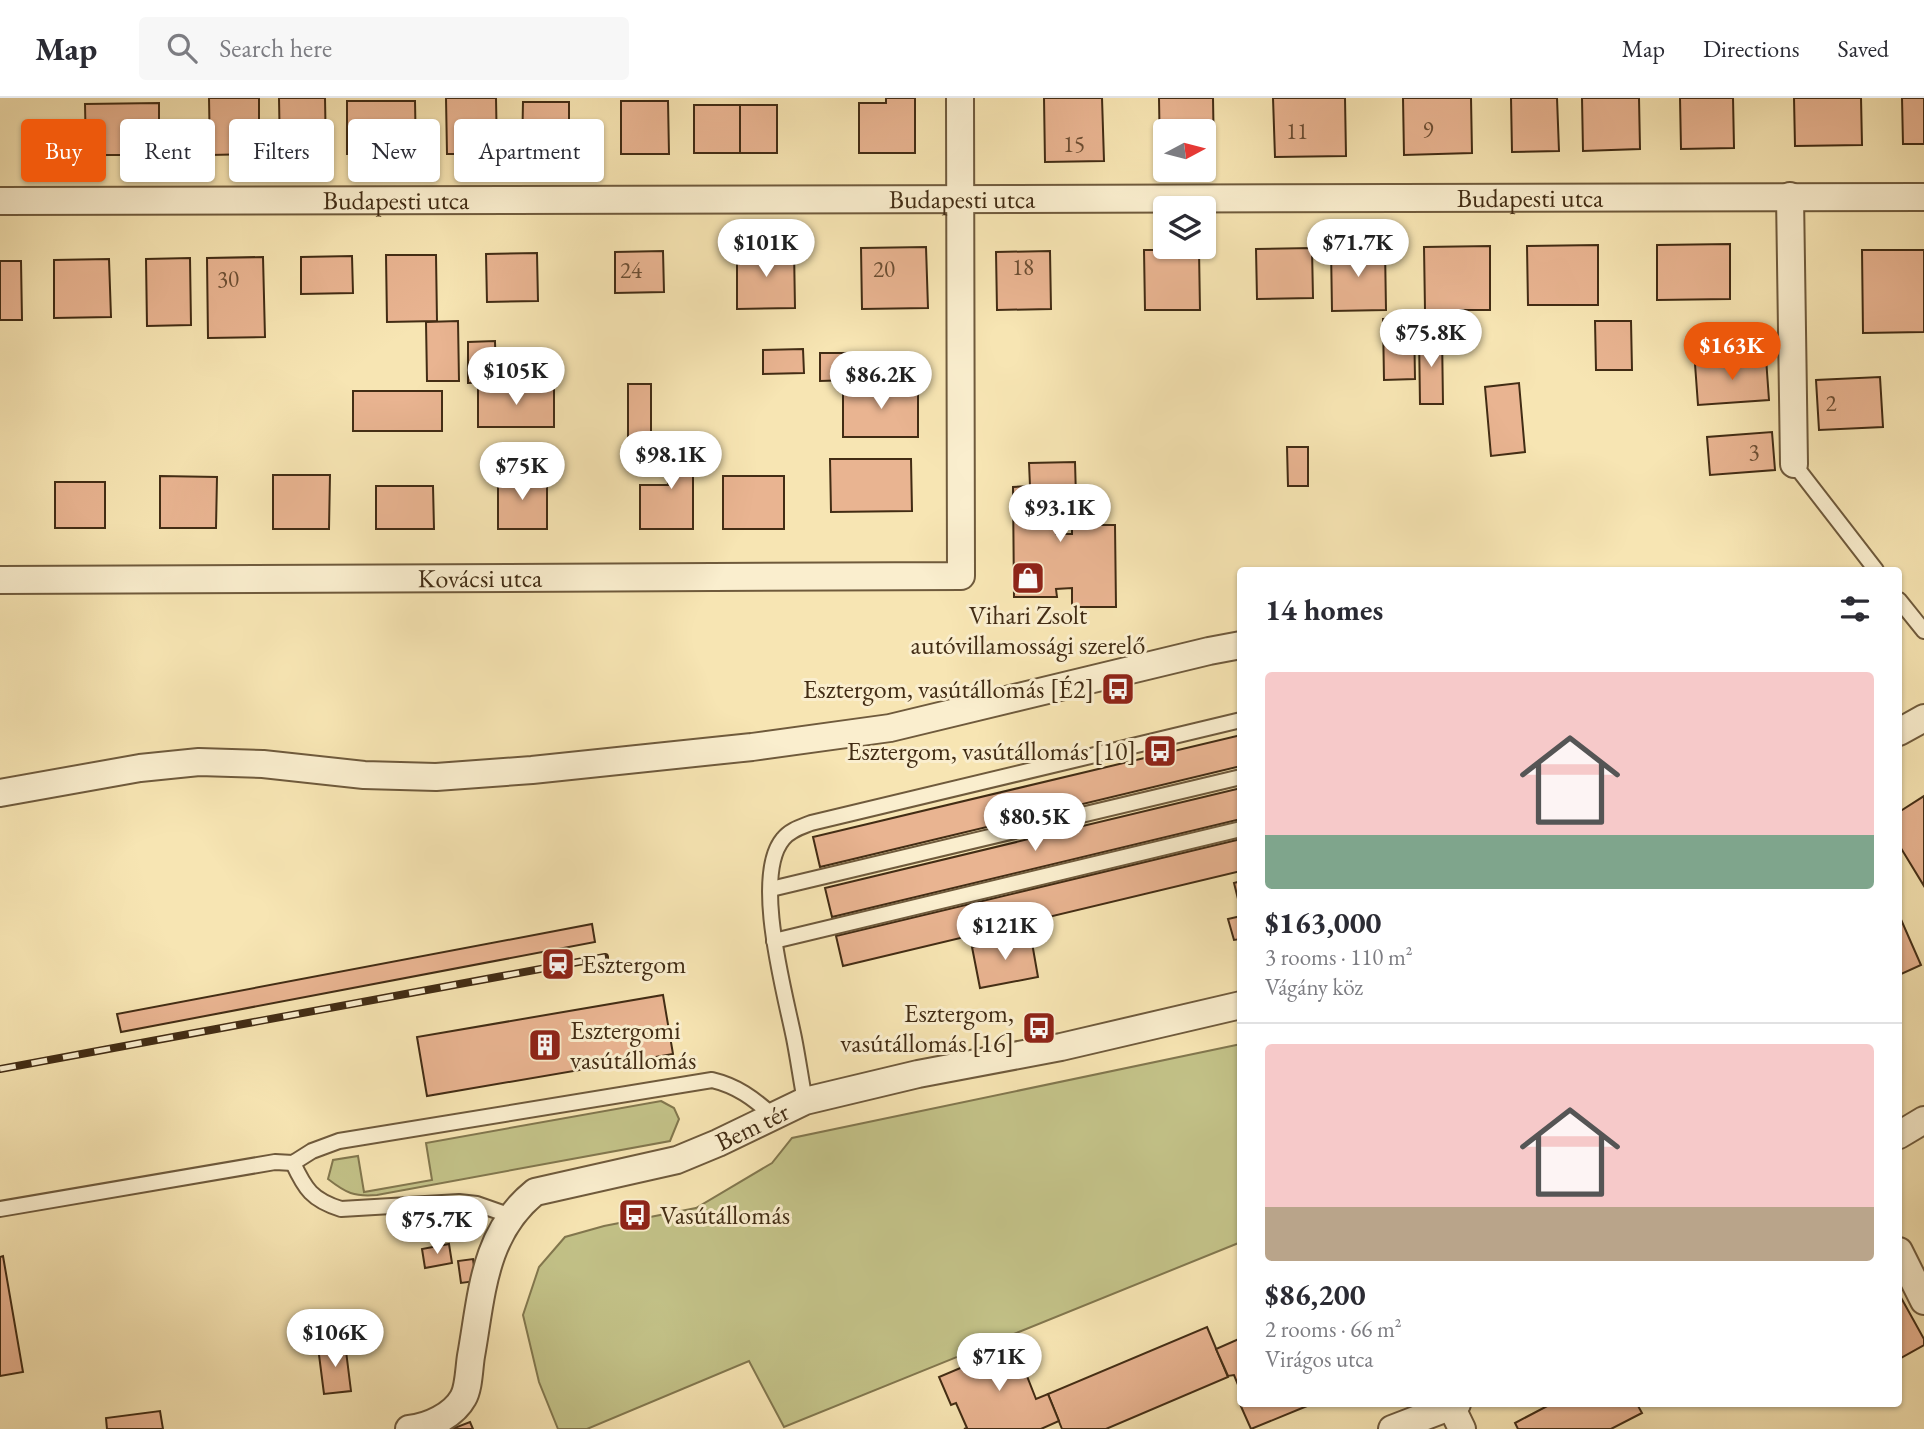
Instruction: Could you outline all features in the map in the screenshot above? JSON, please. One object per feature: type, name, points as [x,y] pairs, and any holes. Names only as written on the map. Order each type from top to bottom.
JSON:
[{"type":"street","points":[[960,98],[961,200]]},
{"type":"street","points":[[1790,196],[1794,464]]},
{"type":"street","name":"Budapesti utca","points":[[0,201],[1924,197]]},
{"type":"street","name":"Kovácsi utca","points":[[0,580],[961,576],[961,200]]},
{"type":"street","points":[[0,793],[128,769],[199,762],[263,764],[364,775],[436,776],[532,770],[752,747],[901,725],[1209,650],[1237,646]]},
{"type":"street","points":[[1902,730],[1924,718]]},
{"type":"street","name":"Bem tér","points":[[409,1429],[442,1419],[464,1398],[487,1263],[493,1246],[511,1216],[527,1198],[544,1188],[677,1160],[805,1101],[918,1074],[1061,1047],[1237,1006]]},
{"type":"street","points":[[1902,1133],[1924,1120]]},
{"type":"street","points":[[1902,1257],[1924,1301]]},
{"type":"street","points":[[1392,1429],[1455,1411]]},
{"type":"lane","points":[[1794,464],[1874,567]]},
{"type":"lane","points":[[1902,604],[1924,631]]},
{"type":"lane","points":[[805,1101],[774,941],[771,889],[773,862],[783,839],[795,829],[810,823],[1237,721]]},
{"type":"lane","points":[[771,889],[1237,778]]},
{"type":"lane","points":[[774,941],[1237,830]]},
{"type":"lane","points":[[0,1209],[275,1162],[293,1163],[312,1151],[339,1141],[712,1080],[745,1092],[772,1115]]},
{"type":"lane","points":[[293,1163],[303,1184],[312,1195],[341,1209],[459,1202],[477,1204],[511,1216]]},
{"type":"shaded area","points":[[1237,1045],[1237,1244],[784,1427],[749,1361],[587,1429],[558,1429],[539,1382],[523,1315],[539,1267],[565,1237],[604,1226],[696,1208],[772,1163],[792,1138]]},
{"type":"shaded area","points":[[661,1101],[674,1108],[679,1119],[670,1141],[377,1195],[351,1193],[328,1179],[333,1160],[358,1156],[364,1192],[432,1180],[426,1143]]},
{"type":"building","points":[[209,98],[259,98],[259,119],[229,119],[229,155],[215,155],[215,119],[209,119]]},
{"type":"building","points":[[279,98],[325,98],[325,119],[279,119]]},
{"type":"building","points":[[446,98],[496,98],[496,119],[454,119],[454,154],[447,154]]},
{"type":"building","points":[[886,98],[915,98],[915,153],[859,153],[859,103],[886,103]]},
{"type":"building","points":[[1044,98],[1102,98],[1104,161],[1045,162]]},
{"type":"building","points":[[1159,98],[1213,98],[1213,119],[1159,119]]},
{"type":"building","points":[[1273,98],[1345,98],[1346,156],[1275,157]]},
{"type":"building","points":[[1403,98],[1471,98],[1472,153],[1404,155]]},
{"type":"building","points":[[1511,98],[1557,98],[1559,151],[1512,152]]},
{"type":"building","points":[[1582,98],[1639,98],[1640,149],[1583,151]]},
{"type":"building","points":[[1680,98],[1733,98],[1734,148],[1681,149]]},
{"type":"building","points":[[1794,98],[1861,98],[1862,145],[1795,146]]},
{"type":"building","points":[[1902,98],[1924,98],[1924,144],[1903,144]]},
{"type":"building","points":[[347,101],[415,101],[415,119],[348,119],[347,154]]},
{"type":"building","points":[[621,101],[668,101],[669,154],[621,154]]},
{"type":"building","points":[[523,102],[569,102],[569,119],[523,119]]},
{"type":"building","points":[[159,103],[159,119],[120,119],[120,155],[106,155],[106,119],[85,119],[85,104]]},
{"type":"building","points":[[694,105],[740,105],[740,153],[694,153]]},
{"type":"building","points":[[740,105],[777,105],[777,153],[740,153]]},
{"type":"building","points":[[1730,244],[1730,299],[1657,300],[1657,245]]},
{"type":"building","points":[[1598,245],[1598,305],[1528,305],[1527,246]]},
{"type":"building","points":[[1490,246],[1490,310],[1425,310],[1424,247]]},
{"type":"building","points":[[926,247],[928,308],[862,309],[861,248]]},
{"type":"building","points":[[1312,248],[1313,298],[1257,299],[1256,249]]},
{"type":"building","points":[[1331,248],[1385,248],[1386,310],[1332,311]]},
{"type":"building","points":[[794,249],[795,308],[737,309],[737,250]]},
{"type":"building","points":[[1144,250],[1153,250],[1153,259],[1199,259],[1200,310],[1145,310]]},
{"type":"building","points":[[1862,250],[1924,250],[1924,332],[1863,333]]},
{"type":"building","points":[[663,251],[664,292],[615,293],[615,252]]},
{"type":"building","points":[[1050,251],[1051,309],[997,310],[996,252]]},
{"type":"building","points":[[537,253],[538,301],[487,302],[486,254]]},
{"type":"building","points":[[386,255],[436,255],[437,321],[387,322]]},
{"type":"building","points":[[352,256],[353,293],[301,294],[301,257]]},
{"type":"building","points":[[263,257],[265,337],[208,338],[207,258]]},
{"type":"building","points":[[190,258],[191,325],[147,326],[146,259]]},
{"type":"building","points":[[109,259],[111,317],[54,318],[54,260]]},
{"type":"building","points":[[0,261],[21,261],[22,320],[0,320]]},
{"type":"building","points":[[1414,318],[1415,379],[1384,380],[1383,319]]},
{"type":"building","points":[[458,321],[459,381],[427,381],[426,322]]},
{"type":"building","points":[[1595,321],[1631,321],[1632,370],[1596,370]]},
{"type":"building","points":[[1419,334],[1442,334],[1443,404],[1420,404]]},
{"type":"building","points":[[495,341],[496,382],[468,383],[468,342]]},
{"type":"building","points":[[803,349],[804,373],[763,374],[763,350]]},
{"type":"building","points":[[820,353],[852,353],[852,380],[820,381]]},
{"type":"building","points":[[1766,358],[1769,400],[1698,405],[1695,364]]},
{"type":"building","points":[[1880,377],[1883,427],[1819,430],[1816,380]]},
{"type":"building","points":[[1519,383],[1525,452],[1491,456],[1485,387]]},
{"type":"building","points":[[628,384],[651,384],[651,458],[628,458]]},
{"type":"building","points":[[918,385],[918,437],[843,437],[843,386]]},
{"type":"building","points":[[478,387],[554,387],[554,427],[478,427]]},
{"type":"building","points":[[353,391],[442,391],[442,431],[353,431]]},
{"type":"building","points":[[1772,432],[1775,470],[1710,475],[1707,437]]},
{"type":"building","points":[[667,436],[693,437],[693,529],[640,529],[640,485],[668,485]]},
{"type":"building","points":[[1287,447],[1308,447],[1308,486],[1288,486]]},
{"type":"building","points":[[830,459],[911,459],[912,511],[831,512]]},
{"type":"building","points":[[1075,462],[1076,497],[1056,497],[1056,534],[1072,534],[1072,525],[1115,525],[1116,607],[1072,607],[1072,588],[1056,589],[1057,597],[1014,597],[1013,487],[1030,486],[1029,463]]},
{"type":"building","points":[[498,474],[547,474],[547,529],[498,529]]},
{"type":"building","points":[[273,475],[330,475],[329,529],[273,529]]},
{"type":"building","points":[[160,476],[217,477],[216,528],[160,528]]},
{"type":"building","points":[[723,476],[784,476],[784,529],[723,529]]},
{"type":"building","points":[[55,482],[105,482],[105,528],[55,528]]},
{"type":"building","points":[[376,486],[433,486],[434,529],[376,529]]},
{"type":"building","points":[[1237,736],[1237,767],[820,867],[813,837]]},
{"type":"building","points":[[1237,789],[1237,820],[832,917],[825,888]]},
{"type":"building","points":[[1924,796],[1924,886],[1902,850],[1902,810]]},
{"type":"building","points":[[1237,840],[1237,872],[843,966],[836,936]]},
{"type":"building","points":[[1237,917],[1237,940],[1234,940],[1228,919]]},
{"type":"building","points":[[1902,922],[1921,965],[1902,974]]},
{"type":"building","points":[[592,924],[595,942],[121,1032],[117,1014]]},
{"type":"building","points":[[1031,937],[1038,977],[980,988],[972,947]]},
{"type":"building","name":"Esztergomi vasútállomás","points":[[663,995],[673,1054],[427,1096],[417,1037]]},
{"type":"building","points":[[449,1244],[452,1263],[425,1268],[422,1249]]},
{"type":"building","points":[[3,1256],[23,1372],[0,1376],[0,1257]]},
{"type":"building","points":[[473,1259],[476,1281],[461,1283],[458,1261]]},
{"type":"building","points":[[1902,1299],[1924,1339],[1924,1345],[1902,1357]]},
{"type":"building","points":[[1207,1327],[1228,1377],[1106,1429],[1062,1429],[1048,1394]]},
{"type":"building","points":[[1237,1340],[1237,1382],[1234,1375],[1228,1376],[1216,1349]]},
{"type":"building","points":[[1022,1342],[1033,1368],[1025,1371],[1036,1399],[1048,1394],[1059,1421],[1041,1429],[964,1429],[967,1428],[956,1403],[951,1405],[939,1377]]},
{"type":"building","points":[[345,1343],[351,1391],[324,1394],[318,1347]]},
{"type":"building","points":[[1241,1407],[1305,1407],[1251,1429]]},
{"type":"building","points":[[1545,1407],[1639,1407],[1642,1413],[1611,1429],[1518,1429],[1515,1423]]},
{"type":"building","points":[[160,1411],[163,1429],[107,1429],[106,1418]]},
{"type":"building","points":[[470,1422],[473,1429],[452,1429]]},
{"type":"railway","points":[[0,1069],[605,957]]},
{"type":"place","name":"Vihari Zsolt autóvillamossági szerelő","points":[[1028,578]]},
{"type":"place","name":"Esztergom, vasútállomás [É2]","points":[[1118,689]]},
{"type":"place","name":"Esztergom, vasútállomás [10]","points":[[1160,751]]},
{"type":"place","name":"Esztergom","points":[[558,964]]},
{"type":"place","name":"Esztergom, vasútállomás [16]","points":[[1039,1028]]},
{"type":"place","name":"Esztergomi vasútállomás","points":[[545,1045]]},
{"type":"place","name":"Vasútállomás","points":[[635,1215]]}]
